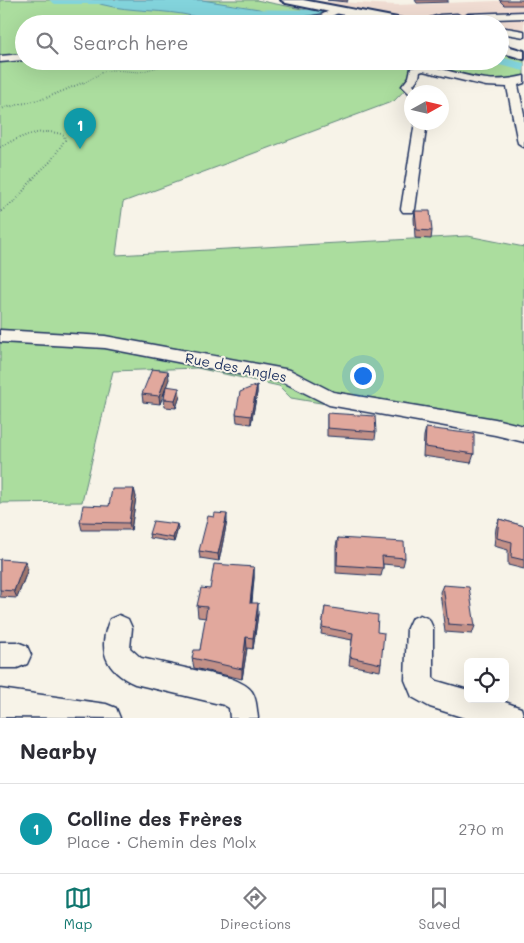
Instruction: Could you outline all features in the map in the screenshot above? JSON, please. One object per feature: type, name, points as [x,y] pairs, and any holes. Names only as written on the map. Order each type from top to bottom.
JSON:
[{"type":"main road","points":[[282,1],[342,15]]},
{"type":"main road","points":[[331,13],[345,15]]},
{"type":"main road","points":[[509,51],[524,55]]},
{"type":"street","points":[[323,15],[331,13]]},
{"type":"street","points":[[509,17],[524,16]]},
{"type":"street","points":[[509,17],[524,16]]},
{"type":"street","points":[[509,32],[524,34]]},
{"type":"street","points":[[0,59],[15,58]]},
{"type":"street","points":[[408,85],[414,77],[415,70]]},
{"type":"street","points":[[432,70],[491,84],[512,84],[524,79]]},
{"type":"street","points":[[512,84],[524,143]]},
{"type":"street","points":[[408,210],[421,130]]},
{"type":"street","name":"Rue des Angles","points":[[0,336],[105,342],[290,377],[328,398],[495,427],[524,434]]},
{"type":"street","points":[[119,628],[116,649],[121,659],[135,670],[230,692],[242,700],[244,718]]},
{"type":"street","points":[[420,628],[419,680],[422,687],[430,693],[513,718],[524,706]]},
{"type":"street","points":[[0,703],[106,718]]},
{"type":"path","points":[[0,109],[46,98],[78,86],[103,72],[112,70],[140,72],[147,70]]},
{"type":"path","points":[[0,147],[20,138],[42,133],[60,133],[64,135],[64,140],[51,161],[36,174],[17,199],[0,212]]},
{"type":"shaded area","points":[[301,0],[395,5],[524,0],[524,32],[509,30],[509,15],[379,15]]},
{"type":"green space","points":[[0,0],[256,0],[332,15],[15,15],[15,70],[509,70],[509,54],[524,58],[524,82],[517,86],[423,71],[409,85],[404,85],[404,91],[394,101],[123,202],[116,255],[468,236],[524,247],[524,441],[499,433],[291,398],[279,386],[197,368],[113,371],[82,502],[0,503]]},
{"type":"water","points":[[202,0],[259,9],[266,12],[265,15],[186,15],[125,9],[91,1]]},
{"type":"building","points":[[415,211],[430,211],[432,231],[417,230]]},
{"type":"building","points":[[152,369],[168,371],[159,396],[142,394]]},
{"type":"building","points":[[257,385],[251,416],[236,414],[240,392]]},
{"type":"building","points":[[166,386],[179,388],[175,400],[164,399]]},
{"type":"building","points":[[327,413],[375,416],[376,432],[327,428]]},
{"type":"building","points":[[426,428],[474,434],[474,454],[425,447]]},
{"type":"building","points":[[112,489],[134,489],[129,523],[80,522],[83,505],[109,506]]},
{"type":"building","points":[[215,513],[227,514],[218,554],[199,551],[208,516],[214,517]]},
{"type":"building","points":[[499,519],[524,526],[524,560],[511,557],[512,542],[497,538]]},
{"type":"building","points":[[153,521],[177,524],[173,538],[149,534]]},
{"type":"building","points":[[338,538],[404,542],[405,558],[382,556],[383,568],[337,565]]},
{"type":"building","points":[[0,559],[25,561],[14,591],[0,590]]},
{"type":"building","points":[[214,564],[254,567],[250,603],[258,603],[253,638],[246,637],[242,669],[192,658],[194,650],[200,650],[207,607],[197,606],[201,588],[210,589]]},
{"type":"building","points":[[443,585],[469,587],[475,626],[448,624]]},
{"type":"building","points":[[325,607],[378,615],[377,632],[384,633],[381,664],[350,657],[353,633],[322,627]]},
{"type":"waterway","points":[[55,0],[114,0]]},
{"type":"waterway","points":[[231,13],[329,15]]},
{"type":"waterway","points":[[509,63],[524,67]]},
{"type":"place","name":"Colline des Frères","points":[[80,149]]}]
